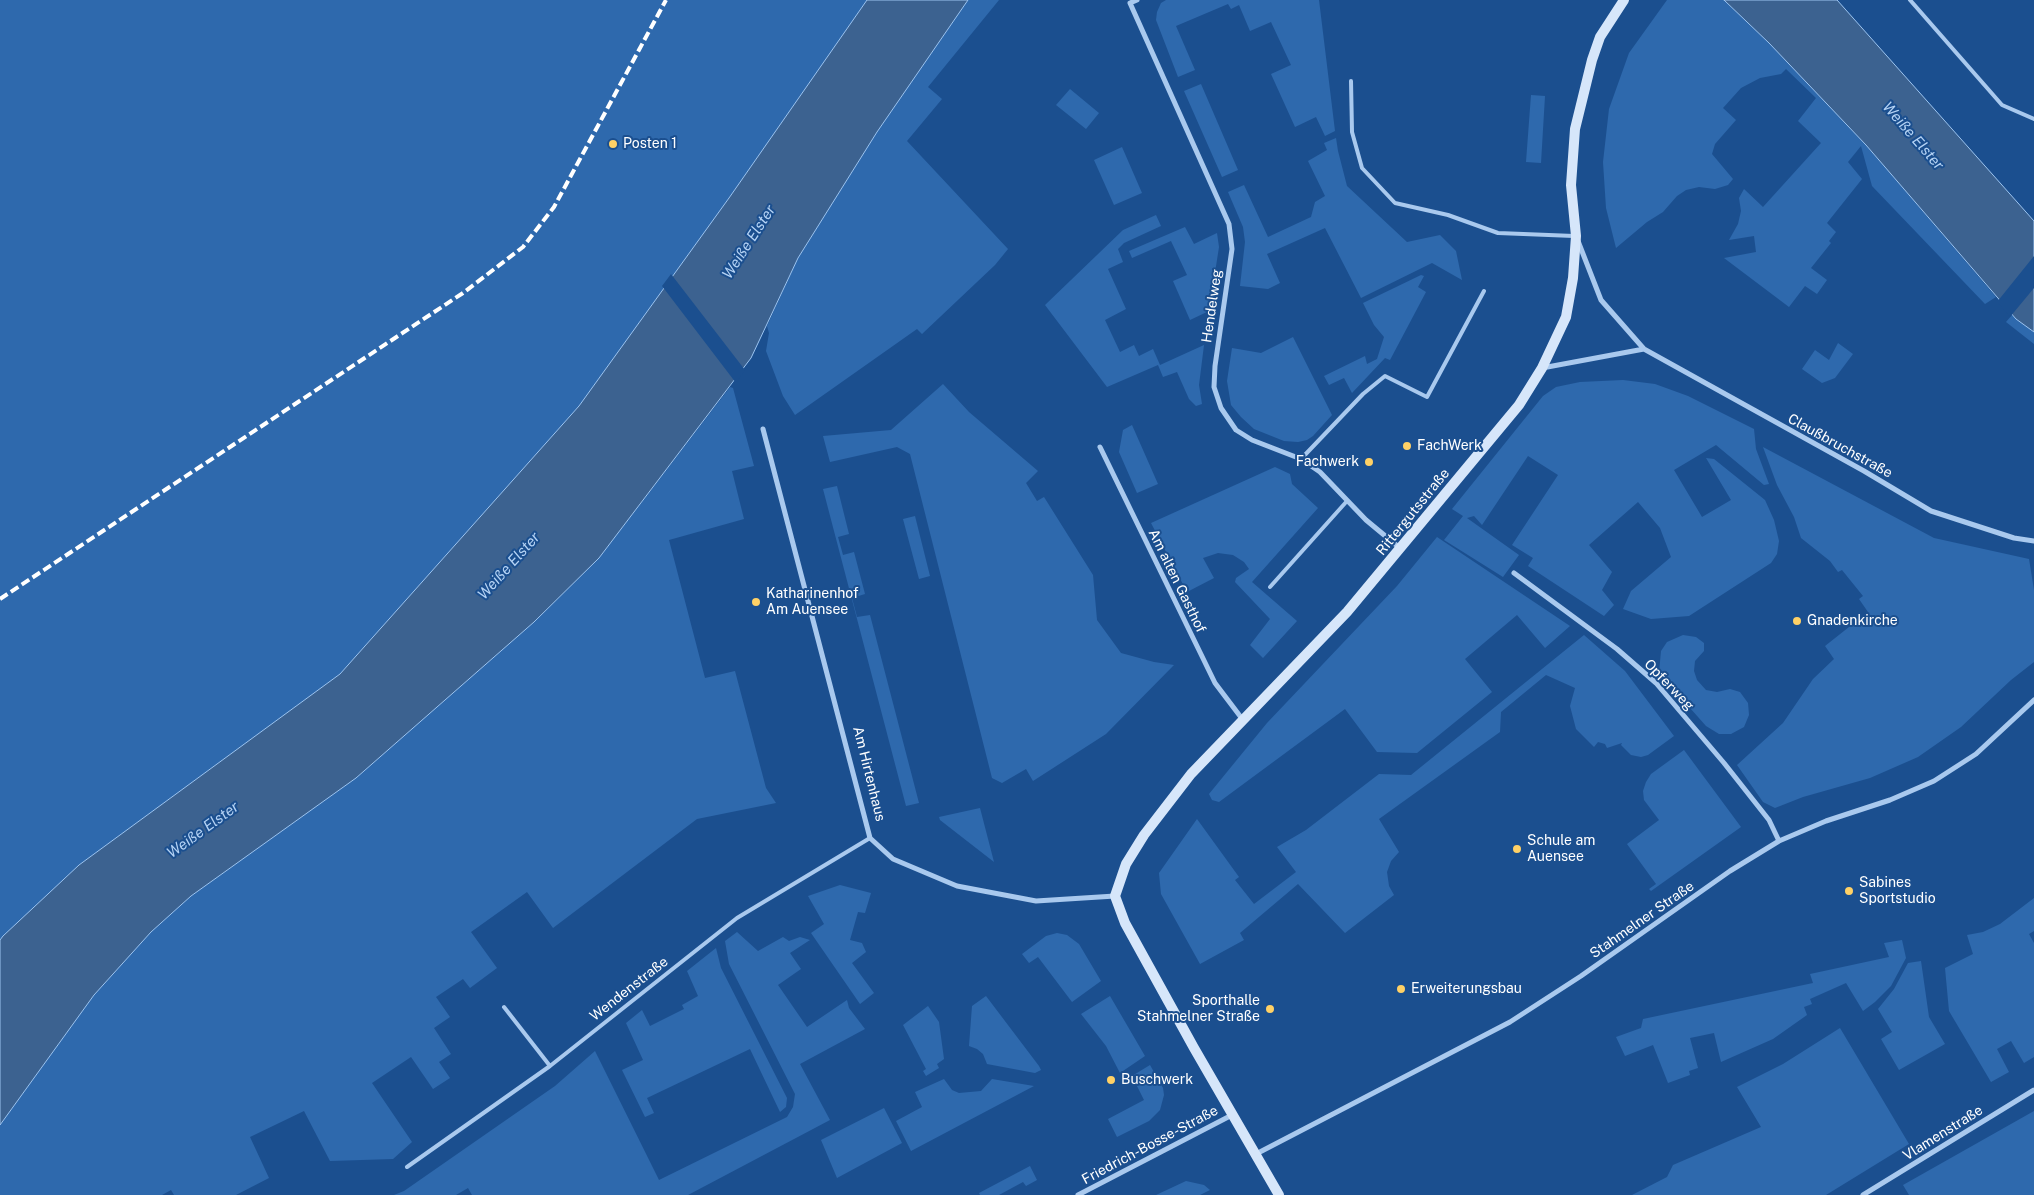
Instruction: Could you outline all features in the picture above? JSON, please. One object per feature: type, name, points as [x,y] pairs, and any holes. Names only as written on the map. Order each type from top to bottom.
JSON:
[{"type":"main road","name":"Rittergutsstraße","points":[[1115,896],[1126,864],[1144,834],[1191,774],[1347,612],[1519,405],[1542,368],[1566,317],[1574,278],[1576,236],[1571,185],[1575,129],[1592,60],[1600,37],[1624,0]]},
{"type":"main road","points":[[1115,896],[1125,923],[1194,1048],[1279,1195]]},
{"type":"street","name":"Hendelweg","points":[[1137,0],[1130,3],[1229,224],[1232,250],[1214,373],[1214,387],[1221,408],[1236,430],[1256,443],[1301,459],[1320,472],[1366,520],[1401,549]]},
{"type":"street","name":"Claußbruchstraße","points":[[1576,236],[1601,300],[1644,350],[1864,471],[1931,511],[2014,538],[2034,541]]},
{"type":"street","points":[[1542,368],[1644,350]]},
{"type":"street","name":"Am Hirtenhaus","points":[[762,429],[870,838],[893,859],[957,886],[1036,901],[1115,896]]},
{"type":"street","name":"Am alten Gasthof","points":[[1100,447],[1215,683],[1243,720]]},
{"type":"street","name":"Opferweg","points":[[1514,573],[1617,649],[1656,683],[1724,763],[1769,820],[1779,841]]},
{"type":"street","name":"Stahmelner Straße","points":[[1256,1154],[1510,1022],[1581,976],[1730,871],[1779,841],[1826,821],[1890,800],[1934,781],[1976,754],[2034,700]]},
{"type":"street","name":"Vlamenstraße","points":[[1863,1195],[2034,1090]]},
{"type":"street","name":"Friedrich-Bosse-Straße","points":[[1078,1195],[1232,1115]]},
{"type":"lane","points":[[1910,0],[2002,105],[2034,119]]},
{"type":"lane","points":[[1351,81],[1352,132],[1362,168],[1395,203],[1448,215],[1498,233],[1576,236]]},
{"type":"lane","points":[[1301,459],[1363,394],[1385,376],[1427,397],[1484,291]]},
{"type":"lane","points":[[1270,587],[1347,501]]},
{"type":"lane","name":"Wendenstraße","points":[[407,1167],[550,1066],[737,918],[870,838]]},
{"type":"lane","points":[[504,1007],[550,1066]]},
{"type":"shaded area","points":[[0,0],[867,0],[729,198],[579,406],[340,674],[79,865],[0,940]]},
{"type":"shaded area","points":[[968,0],[999,0],[928,87],[942,99],[907,141],[1008,249],[995,265],[922,334],[917,329],[795,415],[783,396],[766,351],[769,333],[767,326],[798,258],[877,132]]},
{"type":"shaded area","points":[[1166,0],[1319,0],[1335,131],[1325,136],[1316,117],[1295,127],[1271,74],[1291,65],[1271,22],[1250,31],[1239,5],[1231,9],[1228,4],[1176,26],[1195,70],[1178,77],[1156,20],[1161,3]]},
{"type":"shaded area","points":[[1667,0],[1724,0],[1769,43],[1866,145],[1996,297],[1985,304],[1872,186],[1861,146],[1848,162],[1862,179],[1827,223],[1836,232],[1829,241],[1831,243],[1811,268],[1827,280],[1817,294],[1805,286],[1789,307],[1724,258],[1756,252],[1754,236],[1729,240],[1738,224],[1741,211],[1739,198],[1744,189],[1763,207],[1821,143],[1798,121],[1816,98],[1786,69],[1781,74],[1760,78],[1741,88],[1723,108],[1736,120],[1715,144],[1712,154],[1733,179],[1728,185],[1715,189],[1699,187],[1686,190],[1677,196],[1663,212],[1647,222],[1616,248],[1606,208],[1603,162],[1609,109],[1629,53]]},
{"type":"shaded area","points":[[1201,84],[1238,170],[1222,177],[1184,91]]},
{"type":"shaded area","points":[[1070,89],[1099,113],[1086,129],[1056,105]]},
{"type":"shaded area","points":[[1531,95],[1545,96],[1541,163],[1526,162]]},
{"type":"shaded area","points":[[1336,138],[1347,186],[1407,242],[1440,235],[1456,251],[1462,280],[1432,263],[1361,298],[1325,228],[1267,254],[1280,283],[1268,289],[1240,286],[1245,242],[1243,227],[1228,192],[1244,185],[1268,237],[1311,217],[1315,202],[1325,196],[1308,161],[1327,150],[1324,143]]},
{"type":"shaded area","points":[[1122,147],[1142,193],[1114,205],[1094,160]]},
{"type":"shaded area","points":[[1156,215],[1161,226],[1124,243],[1118,249],[1123,262],[1108,269],[1126,309],[1105,320],[1120,352],[1134,345],[1139,356],[1153,349],[1160,365],[1204,345],[1199,385],[1202,404],[1196,406],[1189,399],[1177,372],[1163,377],[1158,365],[1107,387],[1045,305],[1123,230]]},
{"type":"shaded area","points":[[1185,227],[1194,244],[1217,233],[1219,247],[1209,311],[1190,320],[1173,281],[1187,275],[1171,241],[1132,258],[1129,251]]},
{"type":"shaded area","points":[[1421,275],[1424,276],[1418,287],[1426,292],[1390,360],[1385,358],[1352,393],[1344,378],[1329,385],[1324,376],[1365,356],[1367,364],[1377,359],[1384,337],[1374,325],[1363,303]]},
{"type":"shaded area","points":[[2012,315],[2034,332],[2034,344],[2006,322]]},
{"type":"shaded area","points":[[1293,337],[1332,415],[1313,436],[1298,442],[1284,441],[1254,429],[1231,405],[1227,381],[1232,348],[1261,353]]},
{"type":"shaded area","points":[[1838,343],[1853,354],[1835,378],[1822,383],[1802,369],[1815,350],[1829,360]]},
{"type":"shaded area","points":[[1623,380],[1655,384],[1688,396],[1754,429],[1756,449],[1769,484],[1764,485],[1716,445],[1674,470],[1702,517],[1731,500],[1706,458],[1714,459],[1765,500],[1774,520],[1779,541],[1777,554],[1771,563],[1689,616],[1651,619],[1623,609],[1631,591],[1671,557],[1660,528],[1638,502],[1589,545],[1612,572],[1602,590],[1614,605],[1604,616],[1528,566],[1533,558],[1512,545],[1558,475],[1528,456],[1482,525],[1474,516],[1467,518],[1519,555],[1503,577],[1444,540],[1463,516],[1452,509],[1543,396],[1556,387],[1580,382]]},
{"type":"shaded area","points":[[943,384],[969,412],[1038,471],[1026,483],[1037,501],[1044,497],[1093,575],[1097,620],[1121,653],[1174,665],[1106,734],[1033,781],[1026,769],[1002,783],[992,778],[910,454],[897,447],[830,462],[823,436],[891,430]]},
{"type":"shaded area","points":[[730,387],[733,388],[754,466],[732,471],[744,519],[669,540],[705,678],[735,671],[766,788],[776,803],[697,819],[553,928],[527,892],[471,932],[497,968],[470,988],[463,979],[436,997],[450,1017],[434,1028],[451,1054],[439,1062],[450,1078],[433,1089],[411,1057],[372,1083],[412,1142],[393,1159],[330,1161],[304,1111],[250,1137],[269,1178],[236,1195],[174,1195],[171,1190],[162,1195],[0,1195],[0,1125],[94,995],[151,932],[191,896],[356,778],[534,622],[599,558]]},
{"type":"shaded area","points":[[1132,425],[1158,484],[1137,493],[1119,452],[1123,430]]},
{"type":"shaded area","points":[[1763,447],[1934,538],[2029,559],[2034,590],[2034,662],[2011,680],[1961,727],[1918,757],[1870,778],[1803,797],[1775,808],[1763,802],[1737,765],[1783,723],[1813,679],[1834,659],[1825,646],[1868,612],[1859,599],[1863,596],[1842,570],[1838,572],[1830,561],[1801,538],[1794,517],[1777,485]]},
{"type":"shaded area","points":[[1275,467],[1290,474],[1292,484],[1318,508],[1252,582],[1297,621],[1263,658],[1250,645],[1270,619],[1235,582],[1236,578],[1249,569],[1244,562],[1233,555],[1218,553],[1203,558],[1214,578],[1187,592],[1151,523]]},
{"type":"shaded area","points":[[837,486],[849,534],[838,537],[843,555],[854,552],[865,594],[852,598],[857,617],[870,615],[919,803],[906,806],[823,489]]},
{"type":"shaded area","points":[[915,516],[930,576],[919,579],[903,519]]},
{"type":"shaded area","points":[[1437,537],[1570,626],[1545,648],[1517,615],[1465,659],[1492,692],[1417,753],[1377,752],[1345,709],[1219,802],[1212,800],[1209,794],[1267,723],[1397,586]]},
{"type":"shaded area","points":[[1584,635],[1625,671],[1674,736],[1648,755],[1641,757],[1631,755],[1621,745],[1622,743],[1607,748],[1605,744],[1598,742],[1594,747],[1576,729],[1570,706],[1575,688],[1546,675],[1501,712],[1500,732],[1379,819],[1399,852],[1391,861],[1387,872],[1389,886],[1394,895],[1345,933],[1298,884],[1240,933],[1244,940],[1200,964],[1161,894],[1159,873],[1197,819],[1239,877],[1235,880],[1254,904],[1296,872],[1277,847],[1306,830],[1379,774],[1411,775]]},
{"type":"shaded area","points":[[1683,635],[1696,637],[1704,643],[1704,651],[1695,661],[1694,671],[1697,680],[1706,690],[1717,692],[1730,689],[1740,692],[1748,703],[1749,715],[1744,727],[1731,734],[1719,734],[1706,726],[1659,673],[1661,651],[1667,642]]},
{"type":"shaded area","points":[[1684,750],[1741,827],[1651,891],[1649,889],[1656,884],[1627,844],[1659,820],[1644,800],[1643,791],[1646,782],[1651,774]]},
{"type":"shaded area","points":[[980,808],[994,862],[940,820],[939,817]]},
{"type":"shaded area","points":[[840,885],[871,893],[865,913],[858,912],[850,940],[862,943],[866,952],[852,963],[874,993],[860,1004],[811,933],[824,924],[808,896]]},
{"type":"shaded area","points":[[2034,898],[2034,931],[2029,934],[2034,943],[2034,1057],[2024,1063],[2011,1041],[1997,1049],[2009,1072],[1991,1082],[1949,1011],[1945,968],[1973,954],[1967,935],[1983,932],[2000,924]]},
{"type":"shaded area","points":[[737,932],[758,951],[783,937],[789,941],[800,937],[810,940],[790,953],[801,969],[778,985],[807,1027],[847,1000],[849,1008],[865,1029],[800,1064],[830,1120],[688,1195],[472,1195],[468,1188],[456,1195],[394,1195],[404,1191],[555,1086],[595,1051],[659,1180],[787,1117],[793,1107],[795,1094],[729,964],[725,941]]},
{"type":"shaded area","points":[[1057,933],[1067,935],[1079,944],[1101,981],[1072,1002],[1038,957],[1029,963],[1022,954],[1046,936]]},
{"type":"shaded area","points":[[1902,940],[1906,958],[1891,986],[1863,1011],[1846,983],[1810,999],[1812,1004],[1804,1007],[1807,1015],[1773,1039],[1721,1062],[1714,1033],[1690,1038],[1698,1068],[1689,1071],[1690,1075],[1668,1083],[1653,1045],[1625,1056],[1616,1037],[1641,1028],[1643,1019],[1813,983],[1810,974],[1889,957],[1884,943]]},
{"type":"shaded area","points":[[716,948],[721,968],[787,1098],[786,1107],[780,1112],[750,1049],[647,1098],[654,1113],[645,1117],[622,1070],[643,1060],[626,1023],[642,1010],[650,1026],[684,1009],[682,1005],[698,996],[687,971]]},
{"type":"shaded area","points":[[1921,961],[1929,1017],[1945,1044],[1899,1070],[1881,1039],[1892,1032],[1878,1009],[1894,989],[1908,963]]},
{"type":"shaded area","points":[[986,996],[1041,1070],[1035,1073],[987,1064],[983,1054],[969,1046],[972,1006]]},
{"type":"shaded area","points":[[1110,996],[1145,1056],[1120,1073],[1106,1046],[1081,1014]]},
{"type":"shaded area","points":[[928,1006],[939,1022],[944,1059],[937,1064],[939,1068],[926,1076],[923,1071],[926,1069],[903,1025]]},
{"type":"shaded area","points":[[1840,1028],[1909,1144],[1826,1195],[1632,1195],[1667,1177],[1673,1165],[1761,1127],[1737,1087],[1783,1064]]},
{"type":"shaded area","points":[[1150,1065],[1163,1088],[1164,1095],[1160,1110],[1149,1121],[1117,1137],[1108,1119],[1144,1100],[1132,1076]]},
{"type":"shaded area","points":[[944,1079],[952,1090],[959,1093],[981,1091],[992,1079],[1034,1086],[911,1151],[896,1121],[922,1107],[915,1092]]},
{"type":"shaded area","points":[[884,1108],[902,1143],[837,1178],[821,1140]]},
{"type":"shaded area","points":[[2034,1111],[2034,1195],[1909,1195],[1903,1185]]},
{"type":"shaded area","points":[[1030,1166],[1037,1180],[1026,1186],[1023,1182],[999,1195],[980,1195],[979,1193]]},
{"type":"shaded area","points":[[1186,1181],[1204,1185],[1210,1190],[1200,1195],[1156,1195]]},
{"type":"water","name":"Weiße Elster","points":[[867,0],[968,0],[877,132],[798,258],[751,358],[599,558],[534,622],[356,778],[191,896],[151,932],[94,995],[0,1125],[0,940],[3,936],[79,865],[340,674],[579,406],[729,198]]},
{"type":"water","name":"Weiße Elster","points":[[1724,0],[1837,0],[2034,221],[2034,332],[2016,319],[1866,145],[1769,43]]},
{"type":"pier","points":[[2034,256],[2034,288],[2010,317],[1997,302]]},
{"type":"pier","points":[[671,274],[745,370],[736,383],[662,286]]},
{"type":"railway","points":[[0,599],[463,293],[523,247],[554,207],[666,0]]},
{"type":"place","name":"Posten 1","points":[[613,144]]},
{"type":"place","name":"FachWerk","points":[[1407,446]]},
{"type":"place","name":"Fachwerk","points":[[1369,462]]},
{"type":"place","name":"Katharinenhof Am Auensee","points":[[756,602]]},
{"type":"place","name":"Gnadenkirche","points":[[1797,621]]},
{"type":"place","name":"Schule am Auensee","points":[[1517,849]]},
{"type":"place","name":"Sabines Sportstudio","points":[[1849,891]]},
{"type":"place","name":"Erweiterungsbau","points":[[1401,989]]},
{"type":"place","name":"Sporthalle Stahmelner Straße","points":[[1270,1009]]},
{"type":"place","name":"Buschwerk","points":[[1111,1080]]}]
